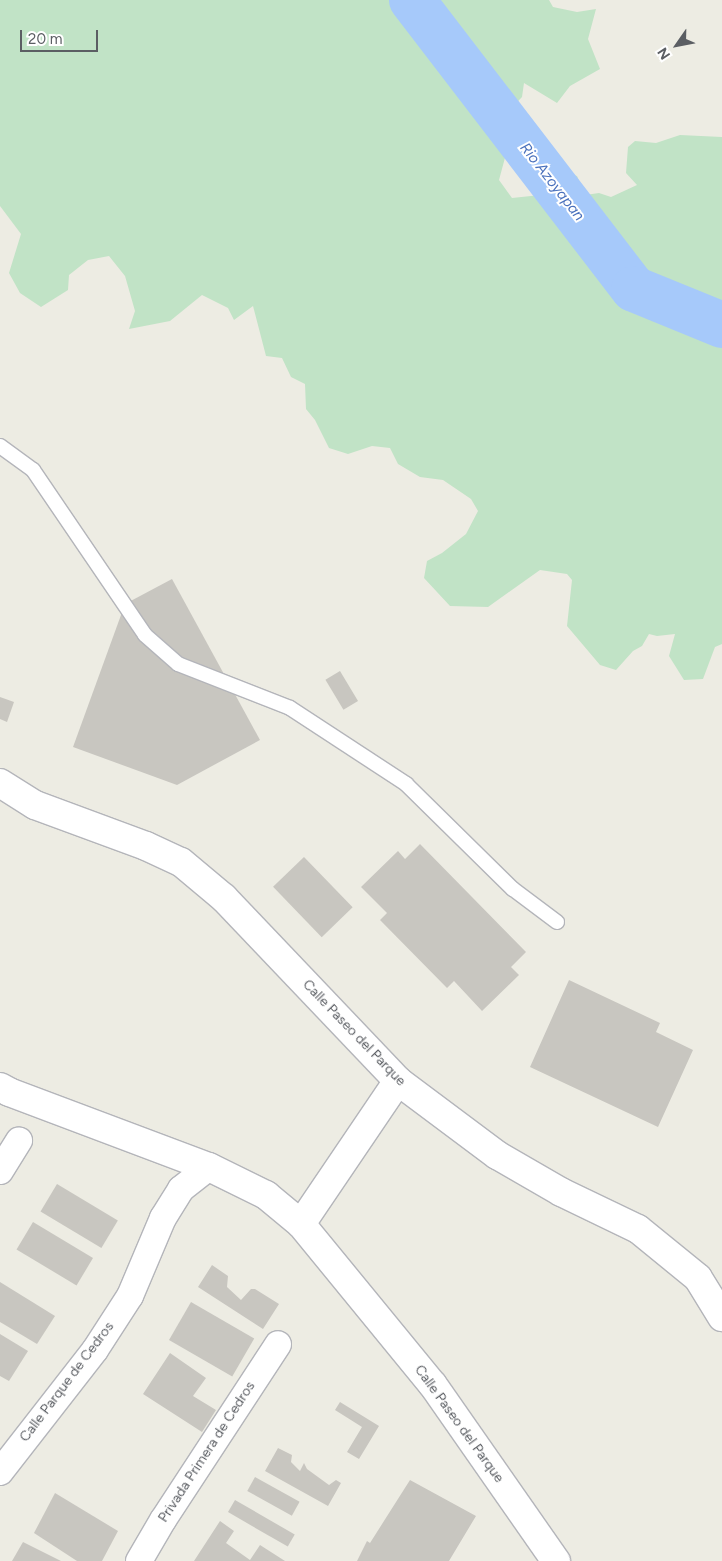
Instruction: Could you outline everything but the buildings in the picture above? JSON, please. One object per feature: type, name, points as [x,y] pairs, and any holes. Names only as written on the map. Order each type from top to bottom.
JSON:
[{"type":"street","name":"Calle Paseo del Parque","points":[[0,783],[35,805],[146,846],[181,862],[224,898],[398,1081],[497,1156],[561,1192],[638,1229],[698,1278],[722,1317]]},
{"type":"street","points":[[300,1224],[398,1081]]},
{"type":"street","name":"Calle Paseo del Parque","points":[[0,1087],[209,1167],[266,1195],[300,1224],[433,1385],[556,1561]]},
{"type":"street","points":[[0,1171],[19,1141]]},
{"type":"street","name":"Calle Parque de Cedros","points":[[0,1472],[105,1334],[130,1296],[164,1218],[181,1189],[209,1167]]},
{"type":"street","name":"Privada Primera de Cedros","points":[[139,1561],[163,1520],[278,1344]]},
{"type":"lane","points":[[0,446],[33,470],[145,635],[178,664],[290,708],[406,784],[513,889],[557,922]]},
{"type":"green space","points":[[0,0],[549,0],[553,7],[577,12],[596,9],[588,39],[600,69],[570,86],[557,103],[524,83],[522,97],[502,118],[509,143],[499,180],[512,198],[550,194],[562,172],[577,176],[585,195],[599,193],[611,197],[637,185],[626,173],[628,147],[635,141],[656,143],[680,135],[722,137],[722,644],[715,647],[703,679],[684,680],[669,656],[675,634],[657,636],[649,634],[642,646],[633,651],[616,670],[600,665],[567,626],[572,580],[567,574],[540,570],[488,607],[450,606],[424,578],[427,561],[442,553],[466,534],[478,511],[471,499],[443,480],[420,477],[398,464],[390,448],[372,446],[348,454],[329,448],[315,420],[306,409],[305,384],[291,377],[282,358],[266,356],[253,306],[234,320],[228,308],[202,295],[170,321],[129,329],[135,311],[125,276],[109,256],[88,260],[69,275],[68,290],[41,307],[20,293],[9,273],[21,234],[0,206]]},
{"type":"waterway","name":"Rio Azoyapan","points":[[412,0],[634,289],[722,325]]}]
